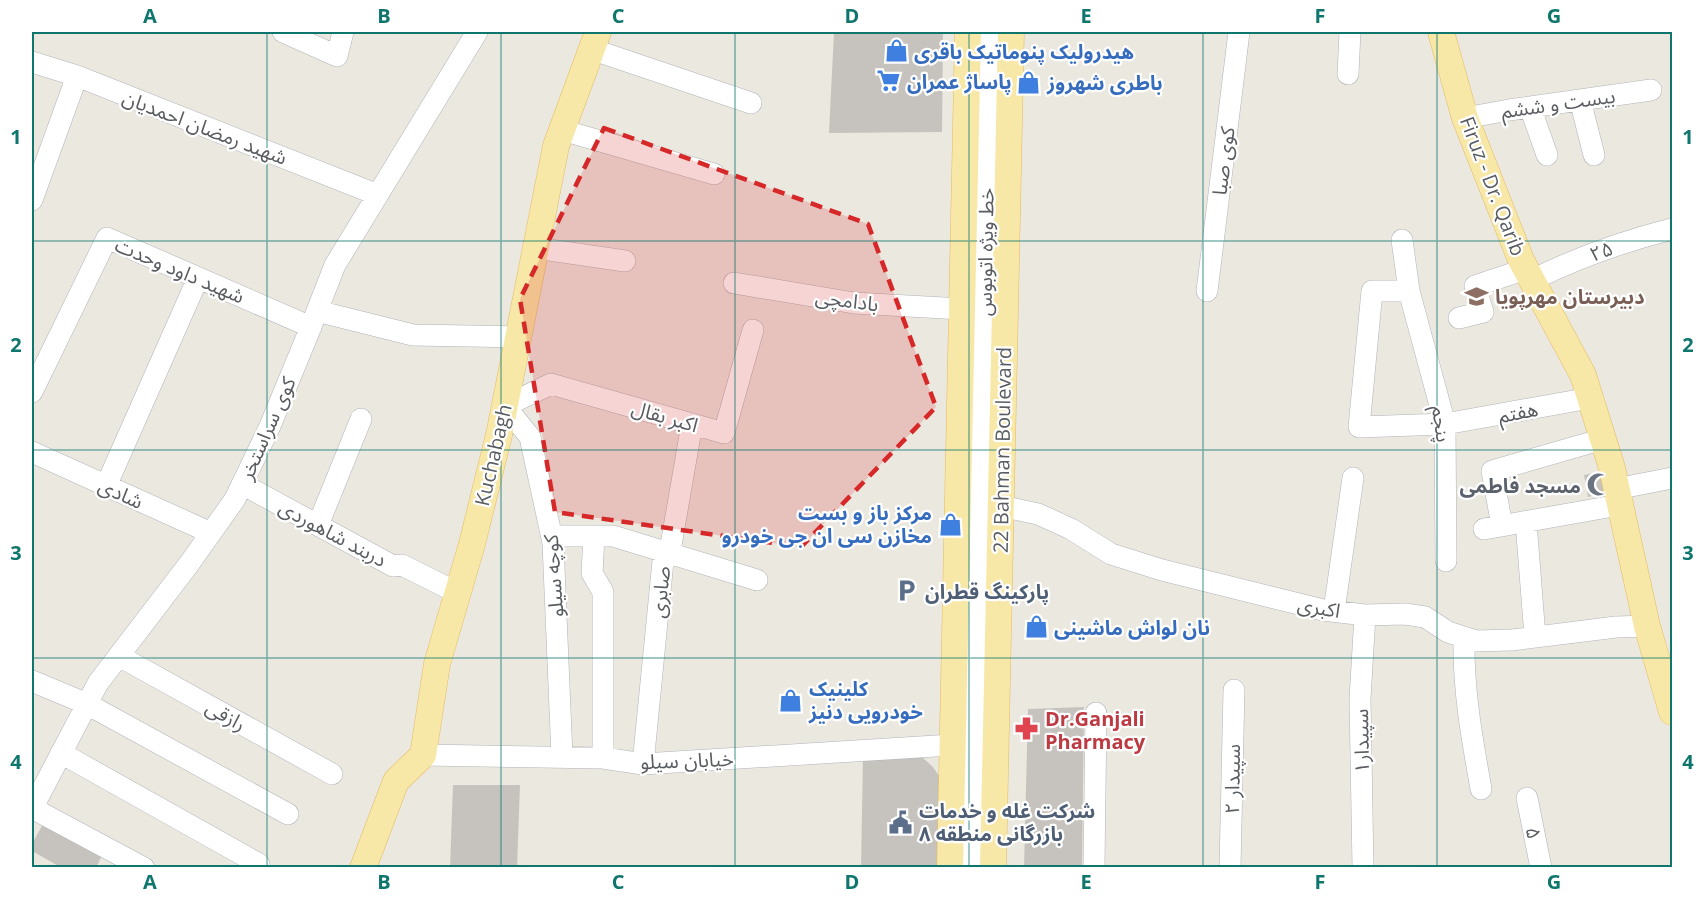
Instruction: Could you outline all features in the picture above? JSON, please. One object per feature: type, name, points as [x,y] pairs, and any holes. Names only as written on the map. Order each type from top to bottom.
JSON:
[{"type":"main road","name":"22 Bahman Boulevard","points":[[968,32],[962,309],[974,738],[993,867]]},
{"type":"main road","name":"22 Bahman Boulevard","points":[[950,867],[974,738],[1001,506],[1011,32]]},
{"type":"main road","name":"Firuz - Dr. Qarib","points":[[1441,32],[1465,118],[1521,260],[1583,375],[1612,468],[1647,626],[1670,696]]},
{"type":"main road","name":"Kuchabagh","points":[[423,755],[437,664],[499,435],[556,146],[595,40]]},
{"type":"main road","points":[[363,867],[396,781],[423,755]]},
{"type":"street","points":[[286,32],[338,56],[343,32]]},
{"type":"street","name":"کوی سراستخر","points":[[32,808],[37,786],[61,753],[98,684],[235,499],[270,426],[335,265],[477,32]]},
{"type":"street","name":"خط ویژه اتوبوس","points":[[972,867],[989,32]]},
{"type":"street","name":"کوی صبا","points":[[1207,291],[1239,32]]},
{"type":"street","points":[[1348,74],[1350,32]]},
{"type":"street","points":[[595,40],[751,104]]},
{"type":"street","name":"شهید رمضان احمدیان","points":[[32,62],[77,76],[378,195]]},
{"type":"street","points":[[32,200],[77,76]]},
{"type":"street","name":"بیست و ششم","points":[[1465,118],[1651,90]]},
{"type":"street","points":[[1580,100],[1594,156]]},
{"type":"street","points":[[1530,107],[1547,155]]},
{"type":"street","points":[[562,130],[714,174]]},
{"type":"street","name":"۲۵","points":[[1459,318],[1483,312],[1475,286],[1558,268],[1629,240],[1672,229]]},
{"type":"street","name":"شهید داود وحدت","points":[[32,392],[107,238],[198,278],[314,319],[413,335],[519,337]]},
{"type":"street","name":"پنجم","points":[[1402,240],[1409,291],[1445,424],[1446,561]]},
{"type":"street","points":[[536,248],[625,261]]},
{"type":"street","points":[[106,486],[198,278]]},
{"type":"street","name":"بادامچی","points":[[734,283],[854,303],[962,309]]},
{"type":"street","name":"هفتم","points":[[1409,291],[1372,291],[1359,427],[1445,424],[1590,398]]},
{"type":"street","name":"اکبر بقال","points":[[505,406],[551,384],[724,433],[753,330]]},
{"type":"street","name":"کوچه سیلو","points":[[505,406],[530,437],[554,543],[562,757]]},
{"type":"street","points":[[318,525],[360,419]]},
{"type":"street","name":"صابری","points":[[643,764],[664,551],[671,545],[692,424]]},
{"type":"street","points":[[1603,439],[1492,471],[1493,528],[1526,522],[1618,497],[1672,478]]},
{"type":"street","name":"شادی","points":[[32,452],[211,533]]},
{"type":"street","points":[[1334,611],[1353,478]]},
{"type":"street","name":"دربند شاهوردی","points":[[242,484],[393,566],[402,565],[458,593]]},
{"type":"street","name":"اکبری","points":[[1001,506],[1038,514],[1071,530],[1111,554],[1162,570],[1323,610],[1365,615],[1425,617],[1448,632],[1476,641],[1512,640],[1616,627],[1647,626]]},
{"type":"street","points":[[1526,522],[1535,637]]},
{"type":"street","points":[[552,536],[612,536],[757,580]]},
{"type":"street","points":[[594,536],[592,573],[603,592],[603,758]]},
{"type":"street","name":"سپیدار۱","points":[[1363,867],[1360,699],[1365,615]]},
{"type":"street","points":[[1464,638],[1470,732],[1481,789]]},
{"type":"street","name":"رازقی","points":[[119,656],[332,774]]},
{"type":"street","points":[[32,681],[87,704],[288,814]]},
{"type":"street","name":"سپیدار ۲","points":[[1230,867],[1234,690]]},
{"type":"street","points":[[1094,867],[1096,713]]},
{"type":"street","name":"خیابان سیلو","points":[[423,755],[603,758],[643,764],[974,738]]},
{"type":"street","points":[[61,753],[259,864]]},
{"type":"street","name":"۵","points":[[1527,798],[1541,867]]},
{"type":"street","points":[[32,808],[144,867]]},
{"type":"highlighted area","points":[[604,128],[868,224],[936,407],[801,547],[555,512],[520,299]]},
{"type":"building","points":[[834,32],[943,32],[942,132],[829,133]]},
{"type":"building","name":"مسجد فاطمی","points":[[1608,470],[1616,504],[1599,507],[1596,495],[1588,497],[1584,475]]},
{"type":"building","points":[[1084,707],[1082,868],[1024,868],[1028,709]]},
{"type":"building","name":"شرکت غله و خدمات بازرگانی منطقه ۸","points":[[863,757],[923,758],[940,777],[938,868],[861,868]]},
{"type":"building","points":[[453,785],[520,785],[517,868],[450,868]]},
{"type":"building","points":[[44,822],[103,853],[96,868],[62,868],[32,851],[32,844]]},
{"type":"place","name":"هیدرولیک پنوماتیک باقری","points":[[896,51]]},
{"type":"place","name":"پاساژ عمران","points":[[889,81]]},
{"type":"place","name":"باطری شهروز","points":[[1029,82]]},
{"type":"place","name":"دبیرستان مهرپویا","points":[[1477,296]]},
{"type":"place","name":"مسجد فاطمی","points":[[1599,485]]},
{"type":"place","name":"مرکز باز و بست مخازن سی ان جی خودرو","points":[[950,524]]},
{"type":"place","name":"پارکینگ قطران","points":[[907,591]]},
{"type":"place","name":"نان لواش ماشینی","points":[[1036,627]]},
{"type":"place","name":"کلینیک خودرویی دنیز","points":[[791,700]]},
{"type":"place","name":"Dr.Ganjali Pharmacy","points":[[1027,729]]},
{"type":"place","name":"شرکت غله و خدمات بازرگانی منطقه ۸","points":[[901,822]]}]
